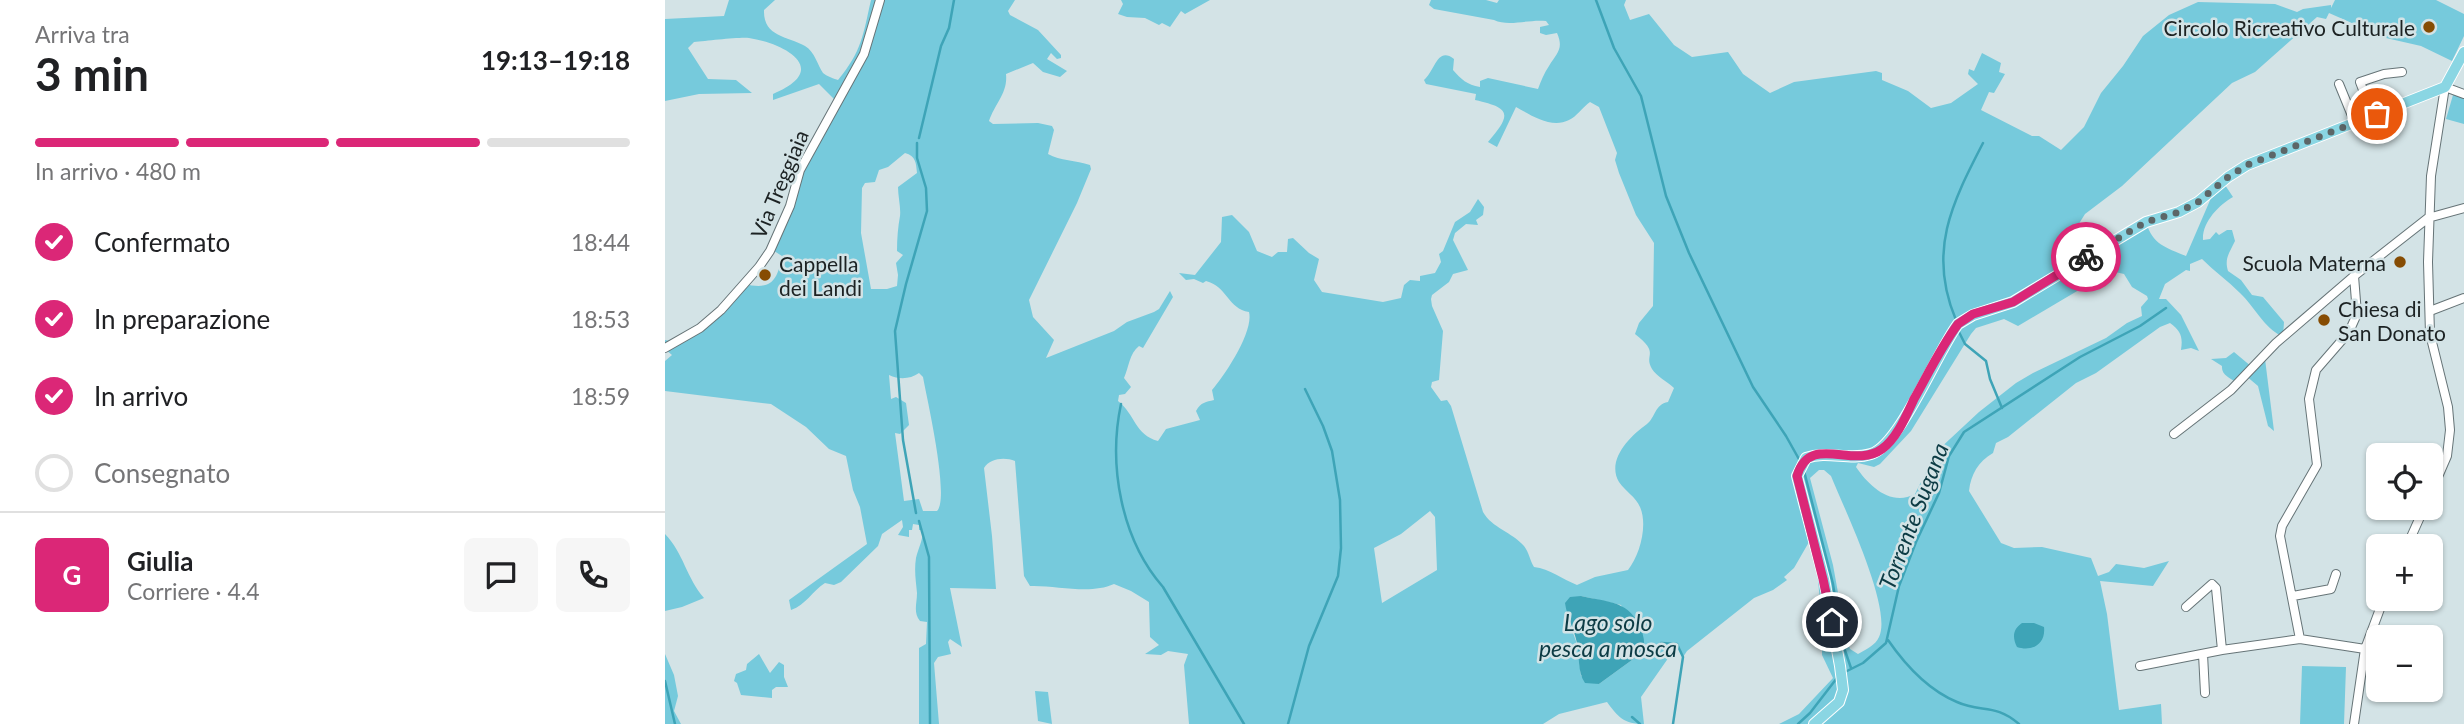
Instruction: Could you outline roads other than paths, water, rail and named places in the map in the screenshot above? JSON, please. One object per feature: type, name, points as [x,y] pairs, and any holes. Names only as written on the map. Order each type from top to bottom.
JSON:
[{"type":"main road","points":[[1814,724],[1839,702],[1843,679],[1823,579],[1797,476],[1806,458],[1817,454],[1860,456],[1882,449],[1903,421],[1958,324],[1973,314],[2013,302],[2146,222],[2179,212],[2198,202],[2247,165],[2445,87],[2464,52]]},
{"type":"street","name":"Via Treggiaia","points":[[665,348],[700,328],[721,310],[770,251],[790,205],[800,170],[864,54],[880,0]]},
{"type":"street","points":[[2377,114],[2360,82],[2383,74],[2402,72]]},
{"type":"street","points":[[2339,84],[2355,123]]},
{"type":"street","points":[[2443,465],[2447,456],[2450,430],[2448,407],[2430,334],[2428,218],[2431,176],[2445,87],[2464,94]]},
{"type":"street","points":[[2174,434],[2231,390],[2276,343],[2354,276],[2428,218],[2464,208]]},
{"type":"street","points":[[2300,639],[2280,536],[2282,526],[2317,465],[2309,399],[2316,370],[2349,332],[2357,314],[2354,276]]},
{"type":"street","points":[[2430,311],[2464,298]]},
{"type":"street","points":[[2293,596],[2331,589],[2336,574]]},
{"type":"street","points":[[2186,607],[2212,584],[2217,588],[2222,650]]},
{"type":"street","points":[[2354,724],[2365,649],[2379,611]]},
{"type":"street","points":[[2140,666],[2222,650],[2300,639],[2365,649]]},
{"type":"street","points":[[2203,654],[2205,693]]},
{"type":"water","name":"Lago solo pesca a mosca","points":[[1581,596],[1615,603],[1628,610],[1639,624],[1644,638],[1643,652],[1599,684],[1585,683],[1582,678],[1577,643],[1566,608],[1565,603],[1570,597]]},
{"type":"water","points":[[2022,623],[2034,623],[2044,627],[2043,638],[2037,645],[2017,647],[2014,634]]},
{"type":"waterway","points":[[919,138],[954,0]]},
{"type":"waterway","points":[[1596,0],[1614,48],[1641,96],[1666,196],[1689,253],[1753,387],[1800,461]]},
{"type":"waterway","points":[[916,513],[903,440],[895,331],[927,211],[926,188],[917,158],[917,143]]},
{"type":"waterway","points":[[1956,320],[1944,272],[1947,229],[1953,207],[1983,143]]},
{"type":"waterway","name":"Torrente Sugana","points":[[1845,672],[1863,663],[1886,643],[1899,586],[1939,493],[1949,456],[1964,432],[2080,357],[2140,326],[2166,308]]},
{"type":"waterway","points":[[1959,332],[1965,344],[1986,361],[2002,408]]},
{"type":"waterway","points":[[1288,724],[1309,646],[1338,576],[1341,548],[1340,500],[1332,451],[1305,389]]},
{"type":"waterway","points":[[1121,404],[1116,452],[1121,500],[1128,524],[1149,568],[1244,724]]},
{"type":"waterway","points":[[1804,471],[1833,584],[1841,639],[1851,668]]},
{"type":"waterway","points":[[919,521],[929,557],[930,724]]},
{"type":"waterway","points":[[1888,640],[1910,668],[1946,697],[1966,705],[2003,713],[2019,724]]},
{"type":"waterway","points":[[1661,643],[1677,644],[1683,657],[1673,724]]},
{"type":"waterway","name":"Torrente Sugana","points":[[1798,724],[1837,678]]},
{"type":"waterway","points":[[665,681],[675,724]]},
{"type":"waterway","points":[[1632,717],[1640,724]]},
{"type":"place","name":"Circolo Ricreativo Culturale","points":[[2429,27]]},
{"type":"place","name":"Scuola Materna","points":[[2400,262]]},
{"type":"place","name":"Cappella dei Landi","points":[[765,275]]},
{"type":"place","name":"Chiesa di San Donato","points":[[2324,320]]}]
